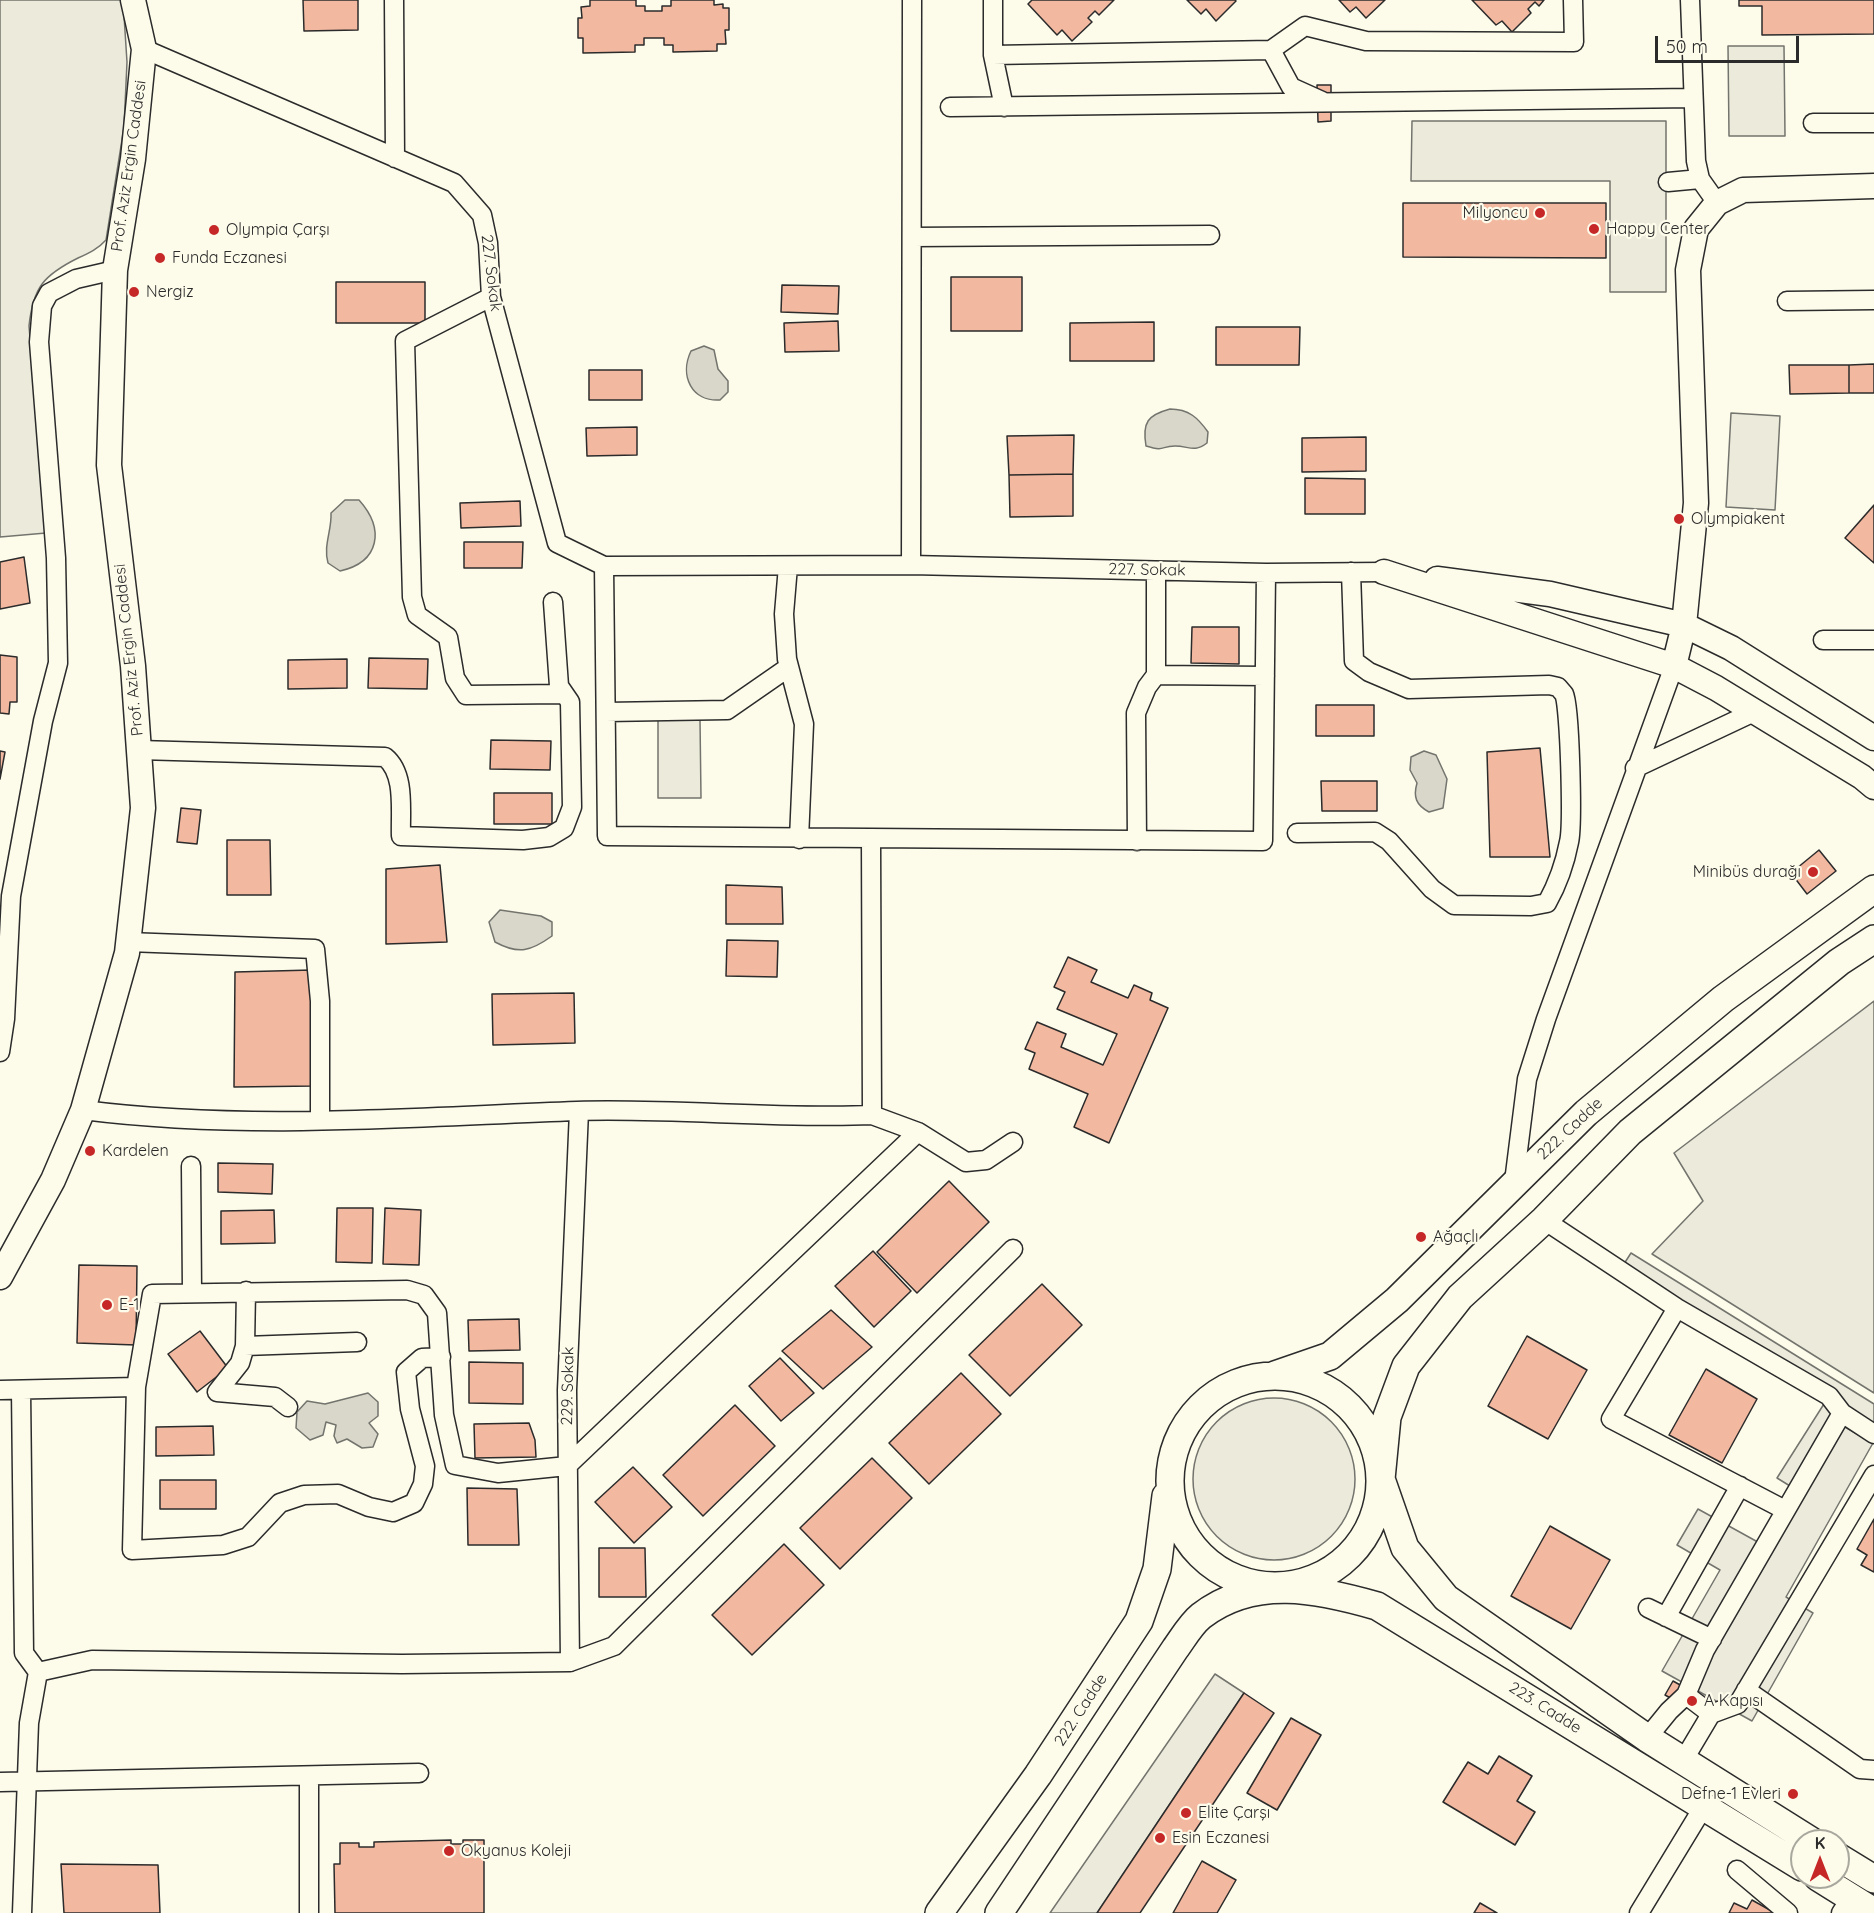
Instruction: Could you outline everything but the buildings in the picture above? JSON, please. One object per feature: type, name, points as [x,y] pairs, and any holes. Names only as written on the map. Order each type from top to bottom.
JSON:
[{"type":"main road","name":"222. Cadde","points":[[1275,1375],[1330,1356],[1397,1300],[1586,1113],[1723,999],[1874,889]]},
{"type":"main road","points":[[999,1913],[1175,1649],[1199,1617],[1229,1599],[1274,1587],[1307,1582],[1337,1567],[1361,1543],[1376,1513],[1386,1417],[1406,1366],[1460,1297],[1544,1220],[1630,1132],[1839,962],[1874,939]]},
{"type":"main road","points":[[1274,1587],[1241,1582],[1212,1567],[1189,1544],[1174,1515],[1168,1483],[1173,1449],[1188,1419],[1212,1395],[1242,1380],[1275,1375],[1308,1380],[1337,1395],[1360,1418],[1375,1448],[1381,1479]]},
{"type":"main road","name":"223. Cadde","points":[[1381,1479],[1405,1548],[1446,1598],[1647,1738],[1792,1829]]},
{"type":"main road","name":"222. Cadde","points":[[939,1913],[1038,1775],[1139,1622],[1157,1569],[1168,1483]]},
{"type":"main road","name":"223. Cadde","points":[[1274,1587],[1339,1595],[1377,1606],[1790,1860]]},
{"type":"main road","points":[[1850,1864],[1874,1879]]},
{"type":"main road","points":[[1830,1889],[1846,1905],[1874,1912]]},
{"type":"street","name":"Prof. Aziz Ergin Caddesi","points":[[0,1277],[53,1180],[83,1110],[128,942],[143,808],[133,666],[109,465],[115,270],[133,159],[144,49],[133,0]]},
{"type":"street","points":[[394,0],[395,158]]},
{"type":"street","points":[[911,565],[909,358],[912,237],[912,0]]},
{"type":"street","points":[[993,0],[993,55],[1004,107]]},
{"type":"street","points":[[993,55],[1271,50],[1305,26],[1366,41],[1574,42],[1573,0]]},
{"type":"street","points":[[1690,0],[1696,161],[1700,179],[1717,203]]},
{"type":"street","name":"227. Sokak","points":[[144,49],[454,183],[482,215],[488,243],[491,297],[557,543],[604,566],[911,565],[1266,573],[1384,572]]},
{"type":"street","points":[[1271,50],[1291,87],[1329,104]]},
{"type":"street","points":[[950,107],[1693,98]]},
{"type":"street","points":[[1813,123],[1874,123]]},
{"type":"street","points":[[1668,182],[1700,179]]},
{"type":"street","points":[[1514,1182],[1527,1079],[1635,768],[1674,666],[1684,625],[1696,503],[1688,270],[1696,229],[1717,203],[1743,190],[1874,186]]},
{"type":"street","points":[[912,237],[1210,235]]},
{"type":"street","points":[[0,1052],[6,1019],[11,896],[43,721],[58,663],[56,558],[39,342],[42,306],[49,293],[76,279],[115,270]]},
{"type":"street","points":[[491,297],[405,341],[412,597],[417,615],[448,637],[455,678],[466,695],[562,694]]},
{"type":"street","points":[[1787,301],[1874,300]]},
{"type":"street","points":[[604,566],[607,836],[799,839],[1263,841],[1266,573]]},
{"type":"street","points":[[788,566],[784,614],[789,668],[804,724],[799,839]]},
{"type":"street","points":[[1137,841],[1136,713],[1147,687],[1156,675],[1156,571]]},
{"type":"street","points":[[1297,833],[1346,830],[1375,832],[1389,841],[1442,899],[1454,905],[1481,906],[1531,906],[1547,903],[1555,889],[1570,841],[1570,783],[1564,694],[1557,687],[1549,685],[1409,689],[1369,672],[1354,661],[1351,572]]},
{"type":"street","points":[[1384,572],[1550,594],[1684,625],[1731,648],[1874,738]]},
{"type":"street","points":[[1384,572],[1674,666],[1756,711],[1862,777],[1874,787]]},
{"type":"street","points":[[139,750],[385,757],[394,764],[399,775],[401,836],[523,840],[549,837],[564,828],[573,807],[570,702],[562,694],[559,686],[553,602]]},
{"type":"street","points":[[1823,640],[1874,640]]},
{"type":"street","points":[[606,712],[727,710],[789,668]]},
{"type":"street","points":[[1156,675],[1265,676]]},
{"type":"street","points":[[1635,768],[1756,711]]},
{"type":"street","points":[[871,839],[872,1115]]},
{"type":"street","points":[[128,942],[315,949],[320,1001],[320,1120]]},
{"type":"street","points":[[83,1110],[140,1115],[378,1121],[579,1111],[872,1115],[918,1132],[966,1162],[986,1160],[1013,1142]]},
{"type":"street","name":"229. Sokak","points":[[570,1662],[567,1390],[579,1111]]},
{"type":"street","points":[[441,1357],[422,1358],[406,1372],[410,1409],[425,1466],[423,1484],[414,1503],[393,1512],[369,1507],[338,1494],[304,1495],[280,1503],[248,1537],[223,1545],[132,1550],[136,1387],[152,1294],[407,1290],[424,1296],[437,1313],[441,1357],[444,1415],[455,1465],[498,1473],[567,1466],[918,1132]]},
{"type":"street","points":[[191,1166],[192,1292]]},
{"type":"street","points":[[1544,1220],[1677,1308],[1829,1396],[1842,1413],[1874,1434]]},
{"type":"street","points":[[38,1672],[92,1660],[390,1664],[570,1662],[614,1646],[1012,1249]]},
{"type":"street","points":[[246,1291],[245,1346],[240,1363],[217,1392],[275,1397],[288,1407]]},
{"type":"street","points":[[1677,1308],[1611,1419],[1785,1510]]},
{"type":"street","points":[[245,1346],[357,1342]]},
{"type":"street","points":[[0,1390],[136,1387]]},
{"type":"street","points":[[21,1390],[24,1653],[38,1672],[29,1723],[22,1913]]},
{"type":"street","points":[[1647,1738],[1669,1711],[1686,1695],[1712,1639],[1842,1413]]},
{"type":"street","points":[[1683,1761],[1711,1714],[1738,1704],[1874,1475]]},
{"type":"street","points":[[1666,1617],[1740,1486]]},
{"type":"street","points":[[1648,1608],[1712,1639]]},
{"type":"street","points":[[1746,1690],[1860,1769],[1874,1770]]},
{"type":"street","points":[[1686,1695],[1711,1714]]},
{"type":"street","points":[[0,1782],[419,1773]]},
{"type":"street","points":[[309,1776],[309,1913]]},
{"type":"street","points":[[1639,1913],[1704,1806]]},
{"type":"street","points":[[1737,1870],[1788,1913]]},
{"type":"shaded area","points":[[0,0],[123,0],[127,62],[124,127],[106,240],[97,248],[66,264],[49,277],[37,292],[31,313],[29,326],[46,533],[0,537]]},
{"type":"shaded area","points":[[1728,46],[1784,46],[1785,136],[1729,136]]},
{"type":"shaded area","points":[[1412,121],[1666,121],[1666,292],[1610,292],[1610,181],[1411,181]]},
{"type":"shaded area","points":[[704,346],[714,350],[718,369],[728,381],[728,392],[720,400],[702,397],[690,386],[687,369],[691,351]]},
{"type":"shaded area","points":[[1170,409],[1183,411],[1197,419],[1208,432],[1207,443],[1195,448],[1170,446],[1157,449],[1146,446],[1145,431],[1148,421],[1156,414]]},
{"type":"shaded area","points":[[1731,413],[1780,416],[1775,510],[1726,507]]},
{"type":"shaded area","points":[[345,500],[359,500],[373,522],[375,533],[374,543],[364,560],[340,571],[328,563],[326,550],[331,513]]},
{"type":"shaded area","points":[[658,720],[700,720],[701,798],[658,798]]},
{"type":"shaded area","points":[[1424,751],[1436,755],[1447,779],[1443,808],[1429,812],[1417,800],[1415,792],[1417,783],[1410,770],[1411,757]]},
{"type":"shaded area","points":[[500,910],[541,916],[552,922],[552,936],[525,950],[511,949],[495,942],[489,922]]},
{"type":"shaded area","points":[[1874,1001],[1874,1393],[1652,1254],[1703,1201],[1674,1153]]},
{"type":"shaded area","points":[[1631,1253],[1874,1404],[1874,1425],[1841,1405],[1790,1486],[1777,1478],[1829,1396],[1622,1267]]},
{"type":"shaded area","points":[[368,1393],[378,1402],[378,1416],[369,1423],[378,1434],[373,1447],[362,1448],[347,1439],[337,1443],[334,1436],[336,1425],[326,1422],[323,1435],[310,1440],[296,1428],[297,1412],[307,1401],[325,1404]]},
{"type":"shaded area","points":[[1274,1398],[1290,1399],[1305,1404],[1331,1422],[1349,1448],[1354,1463],[1354,1495],[1349,1510],[1331,1536],[1305,1554],[1290,1559],[1274,1560],[1258,1559],[1243,1554],[1217,1536],[1199,1510],[1194,1495],[1193,1479],[1194,1463],[1199,1448],[1217,1422],[1243,1404],[1258,1399]]},
{"type":"shaded area","points":[[1836,1422],[1873,1443],[1786,1597],[1813,1613],[1752,1721],[1662,1671],[1720,1570],[1677,1545],[1698,1509],[1765,1546]]},
{"type":"shaded area","points":[[1215,1674],[1244,1693],[1097,1913],[1050,1913]]},
{"type":"place","name":"Milyoncu","points":[[1540,213]]},
{"type":"place","name":"Happy Center","points":[[1594,229]]},
{"type":"place","name":"Olympia Çarşı","points":[[214,230]]},
{"type":"place","name":"Funda Eczanesi","points":[[160,258]]},
{"type":"place","name":"Nergiz","points":[[134,292]]},
{"type":"place","name":"Olympiakent","points":[[1679,519]]},
{"type":"place","name":"Minibüs durağı","points":[[1813,872]]},
{"type":"place","name":"Kardelen","points":[[90,1151]]},
{"type":"place","name":"Ağaçlı","points":[[1421,1237]]},
{"type":"place","name":"E-1","points":[[107,1305]]},
{"type":"place","name":"A Kapısı","points":[[1692,1701]]},
{"type":"place","name":"Defne-1 Evleri","points":[[1793,1794]]},
{"type":"place","name":"Elite Çarşı","points":[[1186,1813]]},
{"type":"place","name":"Esin Eczanesi","points":[[1160,1838]]},
{"type":"place","name":"Okyanus Koleji","points":[[449,1851]]}]
